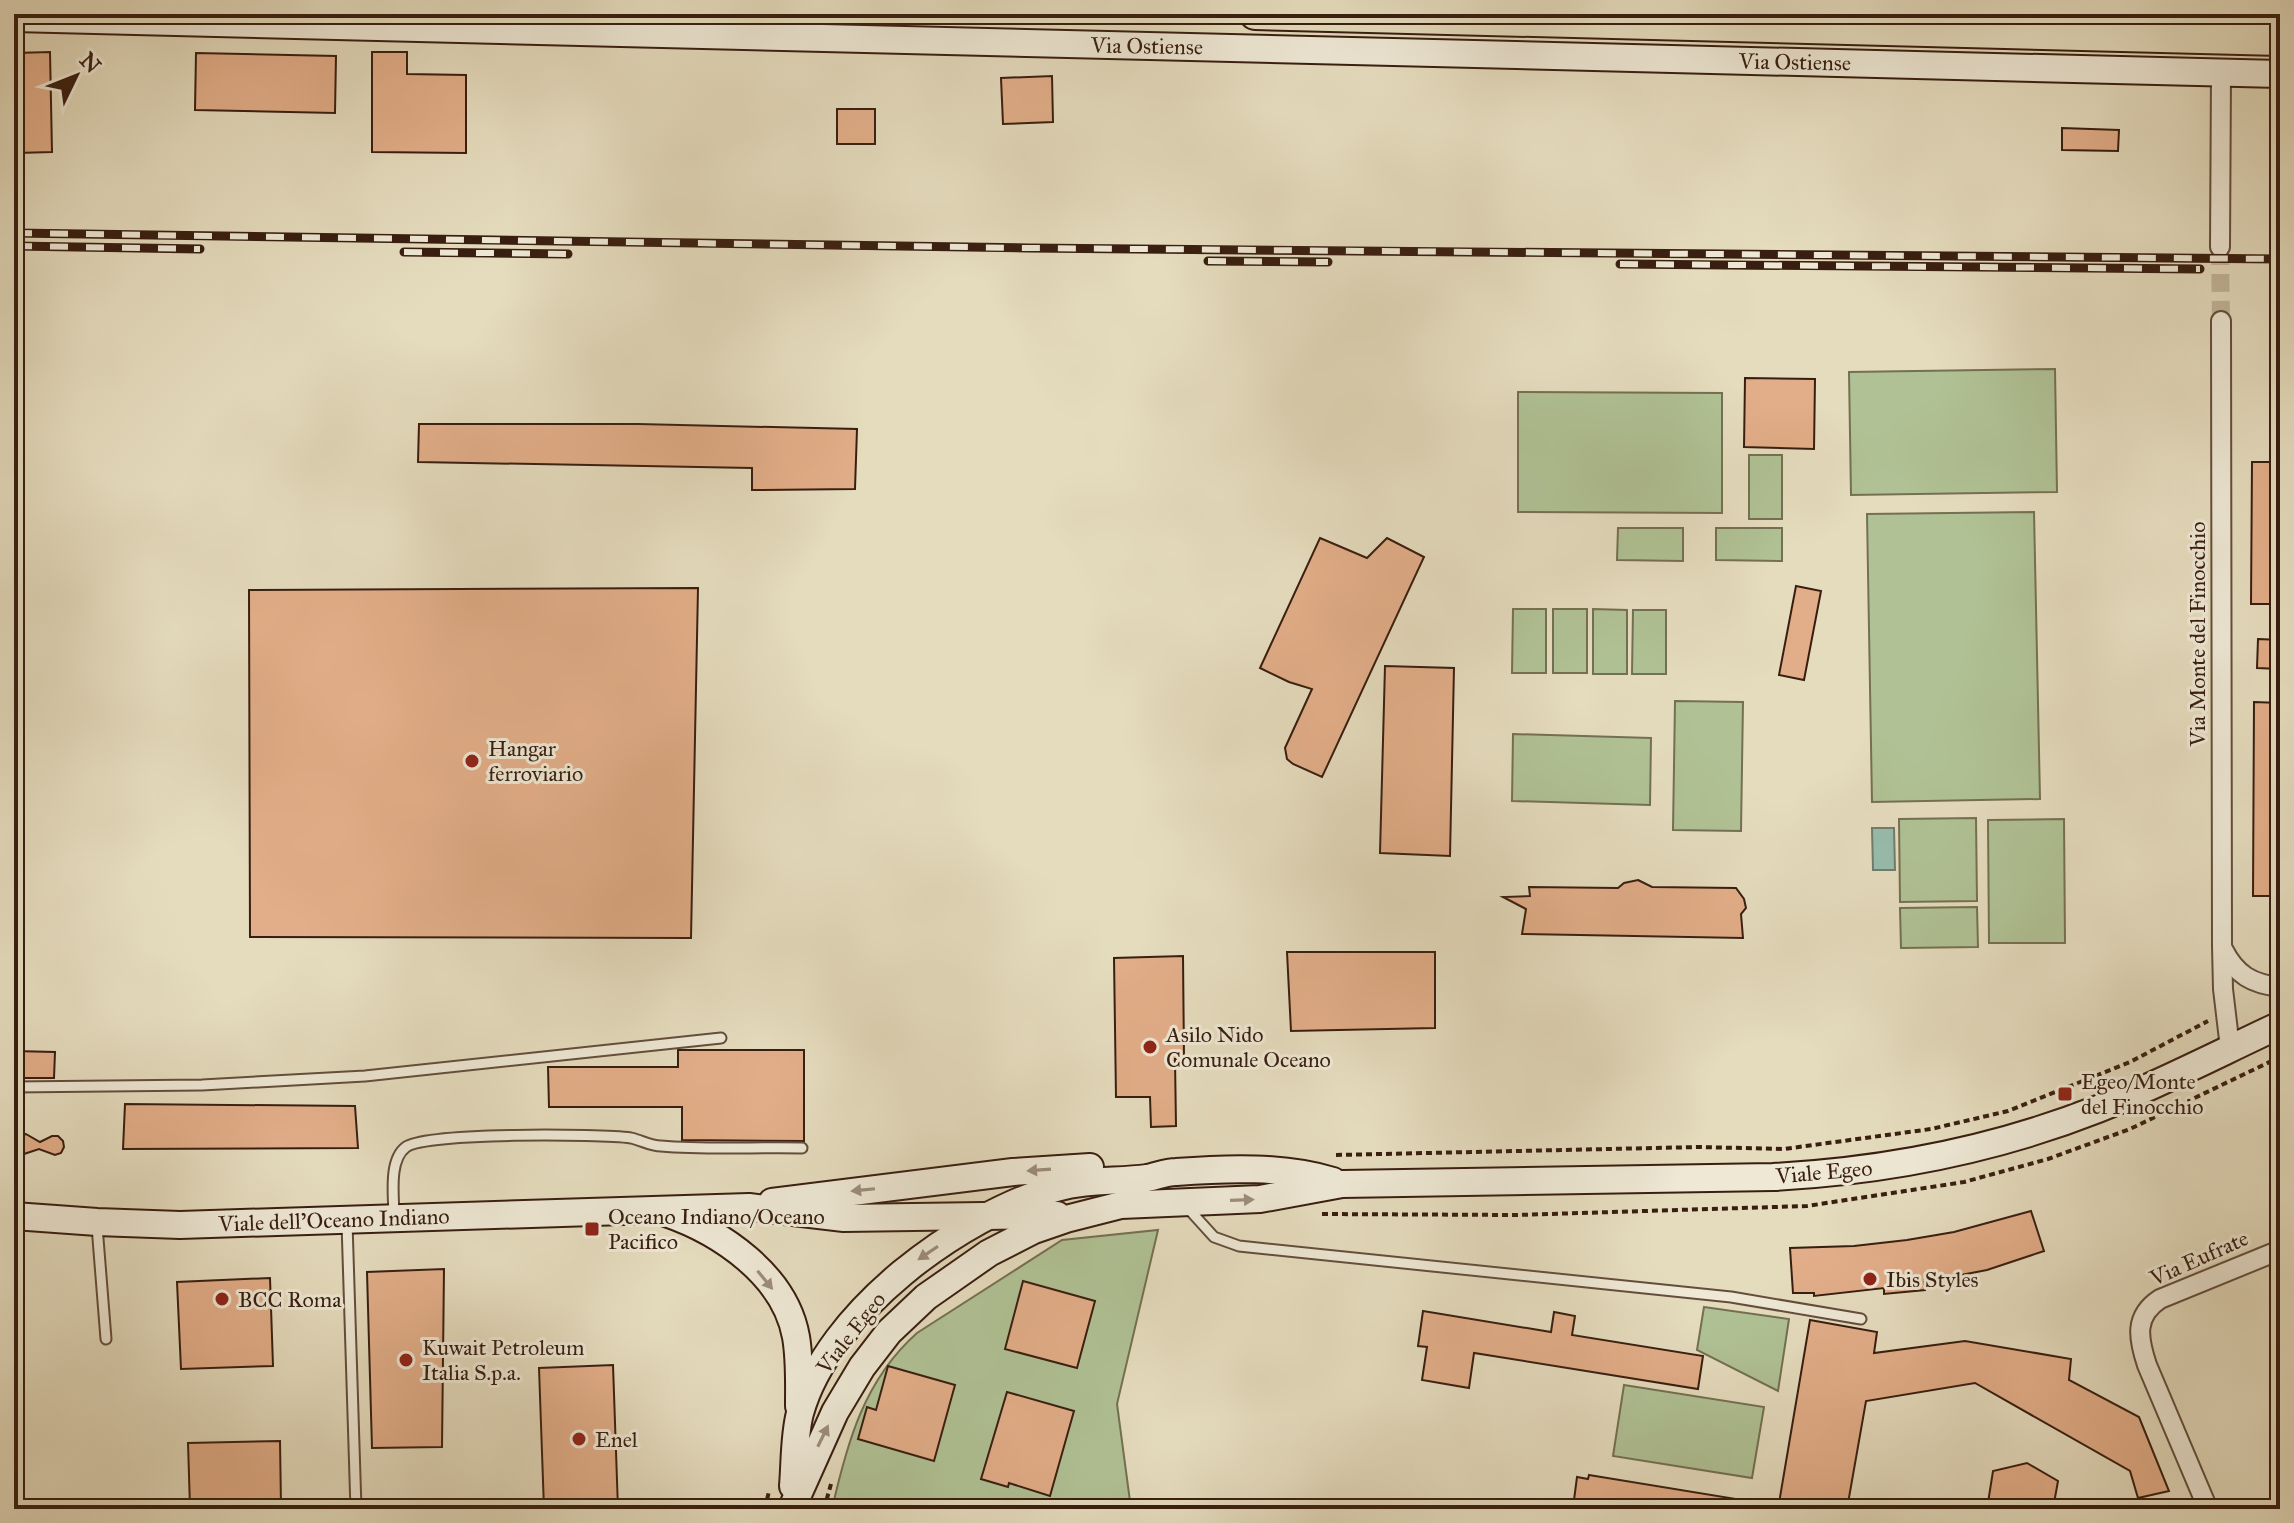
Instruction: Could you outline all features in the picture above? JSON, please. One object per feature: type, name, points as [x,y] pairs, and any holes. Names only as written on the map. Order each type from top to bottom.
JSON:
[{"type":"main road","points":[[1255,14],[2280,40]]},
{"type":"main road","name":"Via Ostiense","points":[[14,18],[2280,74]]},
{"type":"main road","name":"Viale Egeo","points":[[792,1508],[835,1412],[880,1343],[919,1303],[989,1253],[1034,1230],[1081,1214],[1121,1205],[1260,1199],[1342,1184],[1773,1177],[1875,1169],[1955,1153],[2051,1126],[2126,1098],[2280,1025]]},
{"type":"main road","name":"Viale dell'Oceano Indiano","points":[[749,1207],[812,1195],[941,1183],[1013,1172],[1138,1167],[1172,1172]]},
{"type":"main road","name":"Viale Egeo","points":[[792,1508],[799,1416],[827,1359],[876,1296],[922,1257],[996,1214],[1036,1195],[1066,1186],[1145,1178],[1172,1172],[1282,1172],[1315,1176],[1342,1184]]},
{"type":"main road","name":"Viale dell'Oceano Indiano","points":[[941,1183],[979,1194],[996,1214]]},
{"type":"main road","name":"Viale dell'Oceano Indiano","points":[[14,1216],[180,1225],[749,1207],[844,1218],[996,1214]]},
{"type":"main road","name":"Viale dell'Oceano Indiano","points":[[655,1209],[687,1221],[732,1245],[777,1295],[796,1337],[799,1416]]},
{"type":"main road","points":[[989,1253],[996,1228],[996,1214]]},
{"type":"main road","name":"Viale Egeo","points":[[996,1214],[1081,1214]]},
{"type":"street","points":[[2220,247],[2221,73]]},
{"type":"street","name":"Via Monte del Finocchio","points":[[2221,321],[2222,946],[2230,1048]]},
{"type":"street","points":[[2222,946],[2232,965],[2245,978],[2280,987]]},
{"type":"street","name":"Via Eufrate","points":[[2208,1509],[2142,1351],[2139,1334],[2142,1317],[2153,1304],[2169,1294],[2280,1250]]},
{"type":"lane","points":[[14,1087],[202,1085],[365,1076],[721,1038]]},
{"type":"lane","points":[[394,1217],[395,1172],[399,1155],[406,1147],[422,1141],[484,1135],[631,1138],[657,1146],[802,1148]]},
{"type":"lane","points":[[1183,1202],[1207,1231],[1222,1242],[1239,1246],[1731,1297],[1861,1319]]},
{"type":"lane","points":[[347,1220],[356,1509]]},
{"type":"lane","points":[[97,1222],[106,1339]]},
{"type":"path","points":[[1313,1214],[1516,1215],[1807,1206],[1964,1182],[2048,1159],[2130,1129],[2280,1057]]},
{"type":"path","points":[[824,1509],[832,1480]]},
{"type":"path","points":[[765,1509],[770,1489]]},
{"type":"shaded area","points":[[2055,369],[2057,492],[1851,495],[1849,372]]},
{"type":"shaded area","points":[[1518,392],[1722,393],[1722,513],[1518,512]]},
{"type":"shaded area","points":[[1749,455],[1782,455],[1782,519],[1749,519]]},
{"type":"shaded area","points":[[2034,512],[2040,799],[1872,802],[1867,514]]},
{"type":"shaded area","points":[[1618,528],[1683,528],[1683,561],[1617,560]]},
{"type":"shaded area","points":[[1716,528],[1782,528],[1782,561],[1716,560]]},
{"type":"shaded area","points":[[1513,609],[1546,609],[1546,673],[1512,673]]},
{"type":"shaded area","points":[[1553,609],[1587,609],[1587,673],[1553,673]]},
{"type":"shaded area","points":[[1593,609],[1627,610],[1627,674],[1593,674]]},
{"type":"shaded area","points":[[1633,610],[1666,610],[1666,674],[1632,674]]},
{"type":"shaded area","points":[[1675,701],[1743,702],[1741,831],[1673,830]]},
{"type":"shaded area","points":[[1513,734],[1651,738],[1650,805],[1512,801]]},
{"type":"shaded area","points":[[1976,818],[1977,901],[1900,902],[1899,819]]},
{"type":"shaded area","points":[[2064,819],[2065,943],[1989,943],[1988,820]]},
{"type":"shaded area","points":[[1872,828],[1894,828],[1895,870],[1873,870]]},
{"type":"shaded area","points":[[1977,907],[1978,947],[1901,948],[1900,908]]},
{"type":"shaded area","points":[[1158,1230],[1117,1404],[1130,1501],[1109,1509],[832,1509],[860,1414],[883,1371],[917,1333],[1062,1240]]},
{"type":"shaded area","points":[[1704,1307],[1789,1319],[1778,1391],[1697,1350]]},
{"type":"shaded area","points":[[1624,1385],[1764,1407],[1752,1478],[1613,1456]]},
{"type":"building","points":[[50,52],[52,152],[17,153],[15,53]]},
{"type":"building","points":[[372,52],[407,52],[407,74],[466,75],[466,153],[372,152]]},
{"type":"building","points":[[196,53],[336,56],[335,113],[195,110]]},
{"type":"building","points":[[1052,76],[1053,122],[1003,124],[1001,78]]},
{"type":"building","points":[[837,109],[875,109],[875,144],[837,144]]},
{"type":"building","points":[[2062,128],[2119,130],[2118,151],[2062,150]]},
{"type":"building","points":[[1745,378],[1815,379],[1814,449],[1744,447]]},
{"type":"building","points":[[419,424],[638,424],[857,429],[855,489],[752,490],[752,468],[418,462]]},
{"type":"building","points":[[2252,462],[2280,462],[2280,604],[2251,604]]},
{"type":"building","points":[[1320,538],[1367,558],[1387,538],[1424,557],[1322,777],[1293,764],[1287,759],[1285,748],[1312,689],[1260,668]]},
{"type":"building","points":[[1796,586],[1821,591],[1804,680],[1779,675]]},
{"type":"building","name":"Hangar ferroviario","points":[[698,588],[691,938],[250,937],[249,590]]},
{"type":"building","points":[[2258,639],[2280,640],[2280,669],[2257,668]]},
{"type":"building","points":[[1385,666],[1454,668],[1450,856],[1380,853]]},
{"type":"building","points":[[2254,702],[2280,703],[2280,896],[2253,896]]},
{"type":"building","points":[[1638,880],[1652,887],[1736,888],[1746,908],[1741,914],[1743,938],[1522,934],[1526,909],[1503,897],[1530,896],[1529,887],[1618,888],[1624,883]]},
{"type":"building","points":[[1287,952],[1435,952],[1435,1028],[1291,1031]]},
{"type":"building","name":"Asilo Nido Comunale Oceano","points":[[1183,956],[1184,1058],[1175,1059],[1176,1126],[1151,1127],[1150,1097],[1116,1097],[1114,958]]},
{"type":"building","points":[[678,1050],[804,1050],[804,1141],[682,1140],[682,1107],[549,1107],[548,1067],[678,1067]]},
{"type":"building","points":[[14,1051],[55,1052],[54,1078],[14,1078]]},
{"type":"building","points":[[125,1104],[355,1106],[358,1148],[123,1149]]},
{"type":"building","points":[[26,1134],[40,1142],[58,1136],[64,1147],[61,1153],[55,1155],[39,1149],[24,1154],[17,1144],[19,1138]]},
{"type":"building","points":[[2031,1211],[2044,1251],[1987,1270],[1924,1282],[1925,1290],[1884,1294],[1884,1288],[1814,1296],[1814,1293],[1793,1293],[1790,1248],[1907,1240],[1954,1232]]},
{"type":"building","name":"Kuwait Petroleum Italia S.p.a.","points":[[444,1269],[442,1447],[372,1448],[367,1272]]},
{"type":"building","points":[[270,1278],[273,1366],[181,1369],[177,1282]]},
{"type":"building","points":[[1023,1281],[1095,1301],[1077,1368],[1005,1349]]},
{"type":"building","points":[[1423,1311],[1551,1332],[1554,1312],[1575,1316],[1572,1335],[1703,1356],[1698,1389],[1474,1353],[1469,1388],[1422,1380],[1427,1347],[1418,1346]]},
{"type":"building","points":[[1810,1320],[1877,1332],[1874,1353],[1965,1341],[2071,1359],[2069,1380],[2139,1417],[2169,1491],[2138,1498],[2130,1471],[1975,1383],[1866,1401],[1847,1509],[1778,1509]]},
{"type":"building","name":"Enel","points":[[613,1365],[618,1509],[544,1509],[539,1368]]},
{"type":"building","points":[[888,1366],[955,1385],[934,1461],[858,1439],[867,1407],[876,1410]]},
{"type":"building","points":[[1007,1392],[1074,1411],[1050,1496],[1009,1483],[1008,1487],[981,1479]]},
{"type":"building","points":[[280,1441],[281,1506],[190,1507],[188,1443]]},
{"type":"building","points":[[2027,1463],[2058,1481],[2053,1509],[1987,1509],[1993,1471]]},
{"type":"building","points":[[1589,1475],[1736,1499],[1735,1509],[1584,1509],[1585,1502],[1574,1500],[1577,1477],[1588,1479]]},
{"type":"tunnel","points":[[2220,247],[2221,321]]},
{"type":"railway","points":[[14,233],[1028,248],[2280,259]]},
{"type":"railway","points":[[14,246],[200,249]]},
{"type":"railway","points":[[404,252],[568,254]]},
{"type":"railway","points":[[1208,261],[1328,262]]},
{"type":"railway","points":[[1620,264],[2200,269]]},
{"type":"place","name":"Hangar ferroviario","points":[[472,761]]},
{"type":"place","name":"Asilo Nido Comunale Oceano","points":[[1150,1047]]},
{"type":"place","name":"Egeo/Monte del Finocchio","points":[[2065,1094]]},
{"type":"place","name":"Oceano Indiano/Oceano Pacifico","points":[[592,1229]]},
{"type":"place","name":"Ibis Styles","points":[[1870,1279]]},
{"type":"place","name":"BCC Roma","points":[[222,1299]]},
{"type":"place","name":"Kuwait Petroleum Italia S.p.a.","points":[[406,1360]]},
{"type":"place","name":"Enel","points":[[579,1439]]}]
